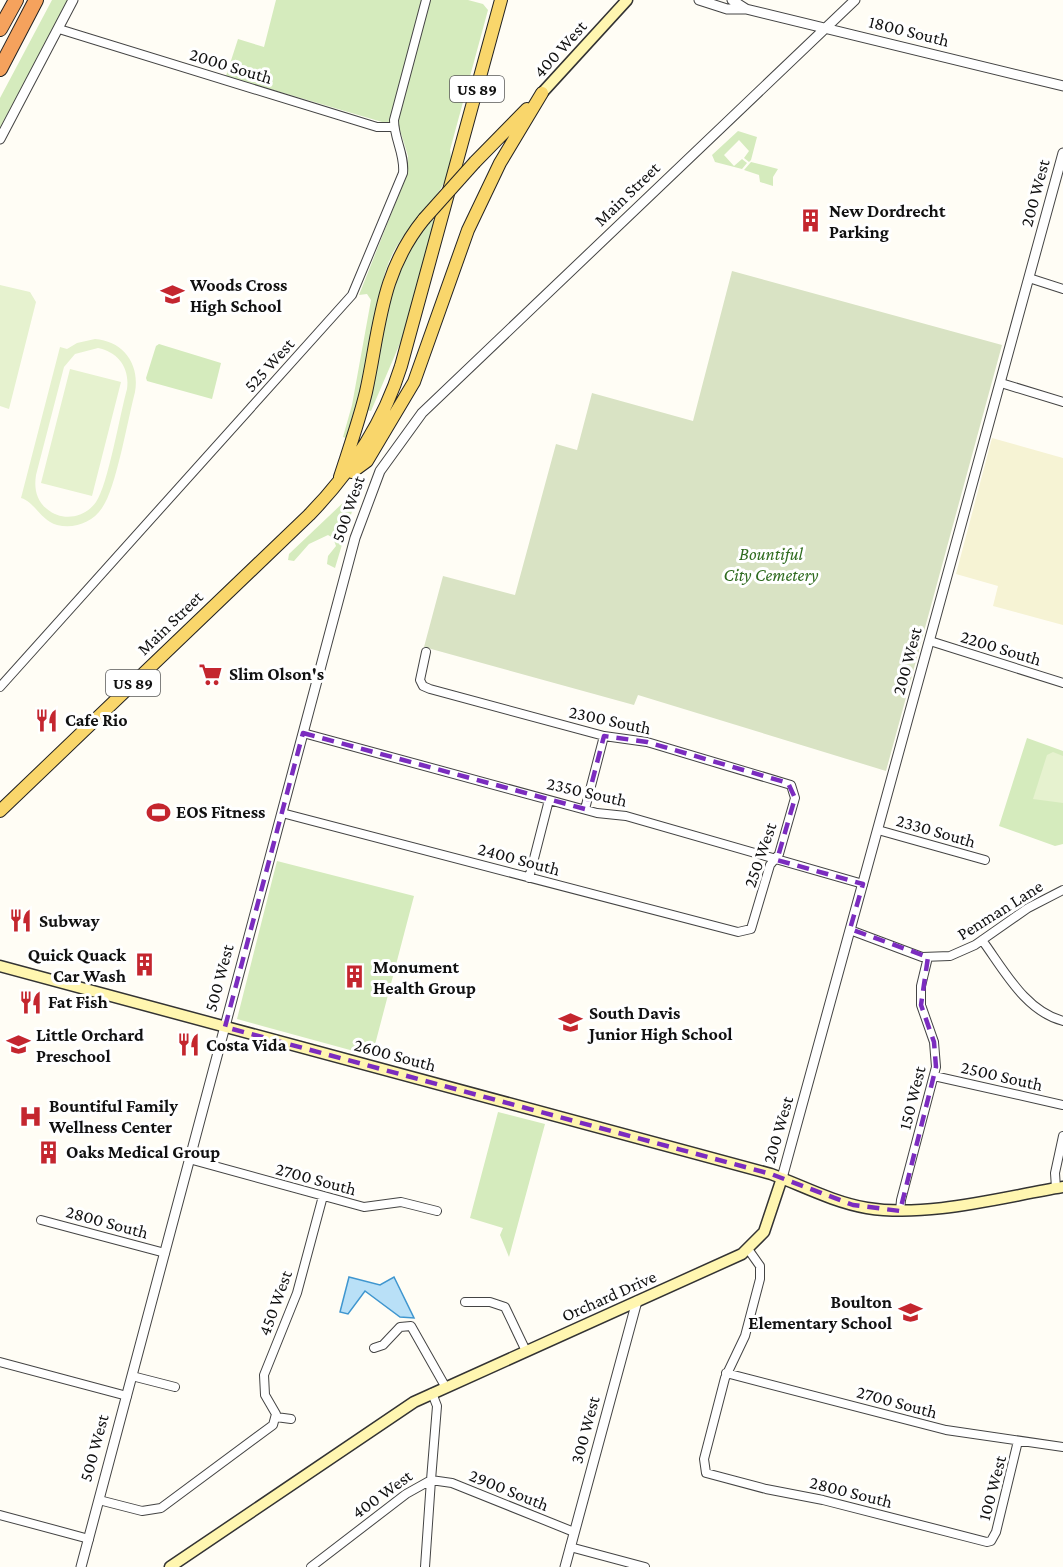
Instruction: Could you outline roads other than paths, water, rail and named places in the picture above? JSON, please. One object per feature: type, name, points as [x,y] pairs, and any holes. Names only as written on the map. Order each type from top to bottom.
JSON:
[{"type":"highway","points":[[0,29],[16,0]]},
{"type":"highway","points":[[0,69],[36,0]]},
{"type":"main road","name":"500 West","points":[[338,484],[372,434],[396,383],[500,0]]},
{"type":"main road","name":"400 West","points":[[542,93],[627,0]]},
{"type":"main road","points":[[338,484],[366,392],[388,281],[399,254],[424,219],[542,93]]},
{"type":"main road","points":[[338,484],[367,461],[414,382],[468,230],[500,163],[542,93]]},
{"type":"main road","name":"Main Street","points":[[0,811],[338,484]]},
{"type":"main road","name":"2600 South","points":[[0,966],[782,1178]]},
{"type":"main road","points":[[782,1178],[837,1201],[867,1208],[900,1211],[1059,1187]]},
{"type":"main road","name":"Orchard Drive","points":[[170,1567],[405,1407],[445,1386],[748,1250],[768,1225],[782,1178]]},
{"type":"street","points":[[0,139],[73,0]]},
{"type":"street","name":"525 West","points":[[0,687],[352,295],[403,173],[403,156],[394,127],[396,109],[426,0]]},
{"type":"street","name":"1800 South","points":[[699,0],[727,9],[746,9],[1063,86]]},
{"type":"street","name":"1800 South","points":[[732,0],[746,9]]},
{"type":"street","name":"Main Street","points":[[422,412],[855,0]]},
{"type":"street","name":"2000 South","points":[[59,29],[377,127],[394,127]]},
{"type":"street","name":"200 West","points":[[782,1178],[1063,153]]},
{"type":"street","points":[[1029,278],[1063,289]]},
{"type":"street","points":[[1001,383],[1063,402]]},
{"type":"street","name":"500 West","points":[[81,1567],[366,504],[380,471],[422,412]]},
{"type":"street","name":"2200 South","points":[[930,641],[1063,683]]},
{"type":"street","name":"2300 South","points":[[426,652],[421,683],[430,689],[604,736],[647,742],[785,782],[793,788]]},
{"type":"street","name":"2350 South","points":[[303,733],[549,800],[621,815],[863,884]]},
{"type":"street","points":[[585,809],[604,736]]},
{"type":"street","name":"250 West","points":[[748,932],[753,927],[770,866],[779,854],[795,798],[793,788]]},
{"type":"street","points":[[529,878],[549,800]]},
{"type":"street","name":"2400 South","points":[[282,813],[738,932],[748,932]]},
{"type":"street","name":"2330 South","points":[[878,830],[985,860]]},
{"type":"street","name":"Penman Lane","points":[[850,930],[927,957],[959,953],[1028,908],[1063,890]]},
{"type":"street","points":[[982,940],[1032,1006],[1063,1021]]},
{"type":"street","name":"150 West","points":[[900,1211],[900,1200],[937,1059],[934,1042],[921,1005],[921,986],[927,957]]},
{"type":"street","name":"2500 South","points":[[934,1076],[1063,1105]]},
{"type":"street","points":[[1059,1187],[1055,1173],[1063,1136]]},
{"type":"street","name":"2700 South","points":[[189,1160],[364,1207],[401,1202],[436,1211]]},
{"type":"street","name":"450 West","points":[[276,1417],[275,1410],[265,1395],[264,1375],[297,1293],[323,1196]]},
{"type":"street","name":"2800 South","points":[[41,1221],[165,1253]]},
{"type":"street","points":[[726,1373],[744,1340],[760,1279],[760,1266],[748,1250]]},
{"type":"street","name":"300 West","points":[[565,1567],[637,1301]]},
{"type":"street","points":[[465,1302],[489,1302],[505,1307],[525,1351]]},
{"type":"street","points":[[374,1348],[383,1345],[400,1326],[411,1326],[445,1386]]},
{"type":"street","points":[[0,1362],[127,1396]]},
{"type":"street","name":"2700 South","points":[[726,1373],[946,1430],[1063,1447]]},
{"type":"street","name":"2800 South","points":[[726,1373],[704,1459],[704,1472],[766,1489],[808,1496],[979,1541],[991,1542]]},
{"type":"street","points":[[132,1376],[175,1387]]},
{"type":"street","name":"400 West","points":[[311,1567],[406,1494],[431,1480],[437,1406],[432,1393]]},
{"type":"street","points":[[99,1500],[142,1511],[161,1508],[270,1427],[276,1417],[291,1419]]},
{"type":"street","name":"100 West","points":[[991,1542],[996,1532],[1018,1441]]},
{"type":"street","points":[[425,1567],[431,1480]]},
{"type":"street","name":"2900 South","points":[[431,1480],[452,1483],[574,1533]]},
{"type":"street","points":[[0,1515],[89,1539]]},
{"type":"street","points":[[570,1547],[645,1567]]},
{"type":"water","points":[[349,1277],[380,1285],[394,1277],[414,1318],[400,1317],[365,1291],[348,1314],[340,1312]]},
{"type":"place","name":"New Dordrecht Parking","points":[[811,221]]},
{"type":"place","name":"Woods Cross High School","points":[[172,295]]},
{"type":"place","name":"Slim Olson's","points":[[211,674]]},
{"type":"place","name":"Cafe Rio","points":[[47,720]]},
{"type":"place","name":"EOS Fitness","points":[[158,812]]},
{"type":"place","name":"Subway","points":[[21,921]]},
{"type":"place","name":"Quick Quack Car Wash","points":[[144,965]]},
{"type":"place","name":"Monument Health Group","points":[[355,977]]},
{"type":"place","name":"Fat Fish","points":[[30,1002]]},
{"type":"place","name":"South Davis Junior High School","points":[[571,1023]]},
{"type":"place","name":"Little Orchard Preschool","points":[[18,1045]]},
{"type":"place","name":"Costa Vida","points":[[188,1045]]},
{"type":"place","name":"Bountiful Family Wellness Center","points":[[31,1116]]},
{"type":"place","name":"Oaks Medical Group","points":[[48,1152]]},
{"type":"place","name":"Boulton Elementary School","points":[[910,1312]]},
{"type":"park label","name":"Bountiful City Cemetery","points":[[771,564]]}]
